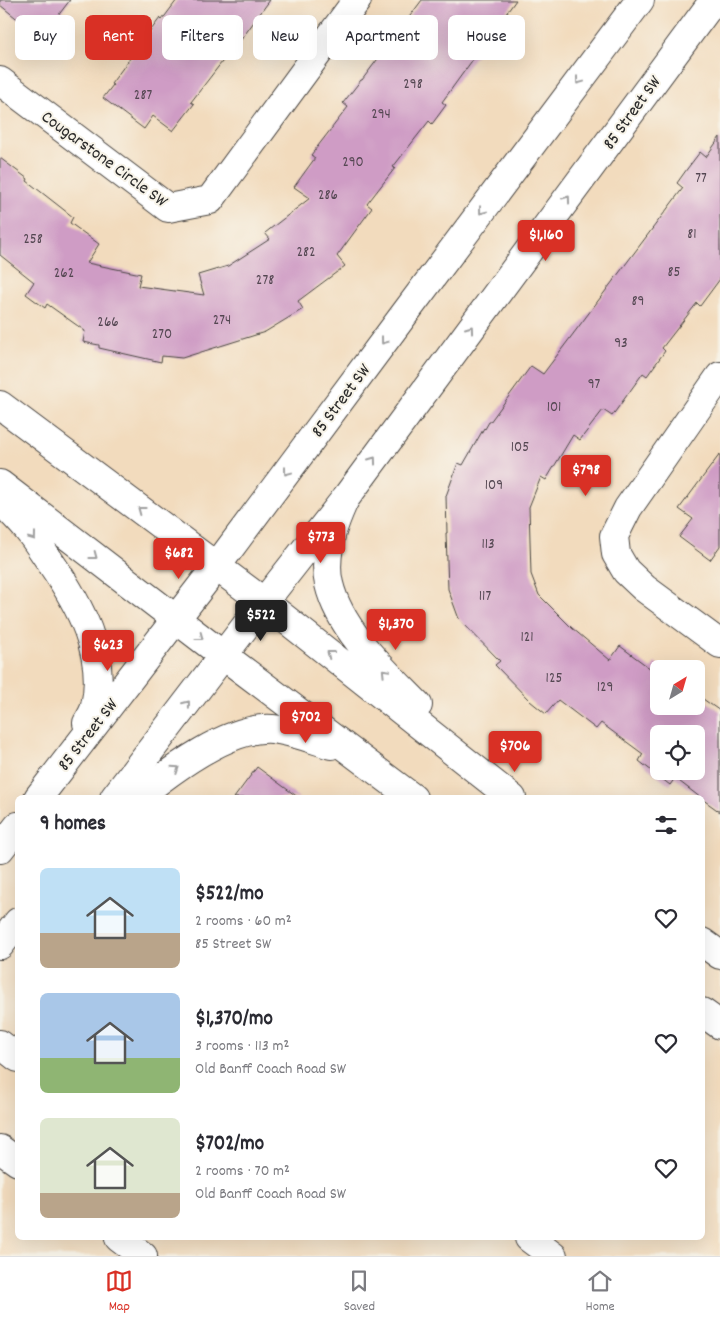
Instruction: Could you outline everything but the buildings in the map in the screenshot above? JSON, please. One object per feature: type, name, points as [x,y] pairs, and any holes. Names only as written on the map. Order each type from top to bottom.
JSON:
[{"type":"main road","name":"Cougarstone Circle SW","points":[[0,81],[168,208],[210,200],[357,0]]},
{"type":"main road","name":"85 Street SW","points":[[40,795],[216,567],[640,0]]},
{"type":"main road","name":"85 Street SW","points":[[116,795],[344,499],[714,0]]},
{"type":"main road","points":[[720,376],[628,508],[614,536],[616,554],[626,571],[644,588],[720,644]]},
{"type":"main road","points":[[0,405],[264,602],[502,790]]},
{"type":"main road","points":[[0,484],[409,795]]},
{"type":"main road","points":[[344,499],[332,530],[327,562],[329,584],[336,604],[347,624],[369,654],[502,790]]},
{"type":"main road","points":[[0,500],[31,533],[70,590],[92,641],[97,663],[98,682],[95,708],[73,752]]},
{"type":"main road","points":[[141,795],[173,771],[212,746],[240,733],[252,730],[284,730],[332,746],[362,760]]},
{"type":"main road","points":[[0,849],[15,830]]},
{"type":"main road","points":[[0,945],[15,926]]},
{"type":"main road","points":[[705,944],[720,955]]},
{"type":"main road","points":[[705,1014],[720,1025]]},
{"type":"main road","points":[[0,1044],[15,1056]]},
{"type":"main road","points":[[0,1149],[15,1160]]},
{"type":"main road","points":[[122,1240],[143,1256]]},
{"type":"main road","points":[[532,1240],[553,1256]]}]
